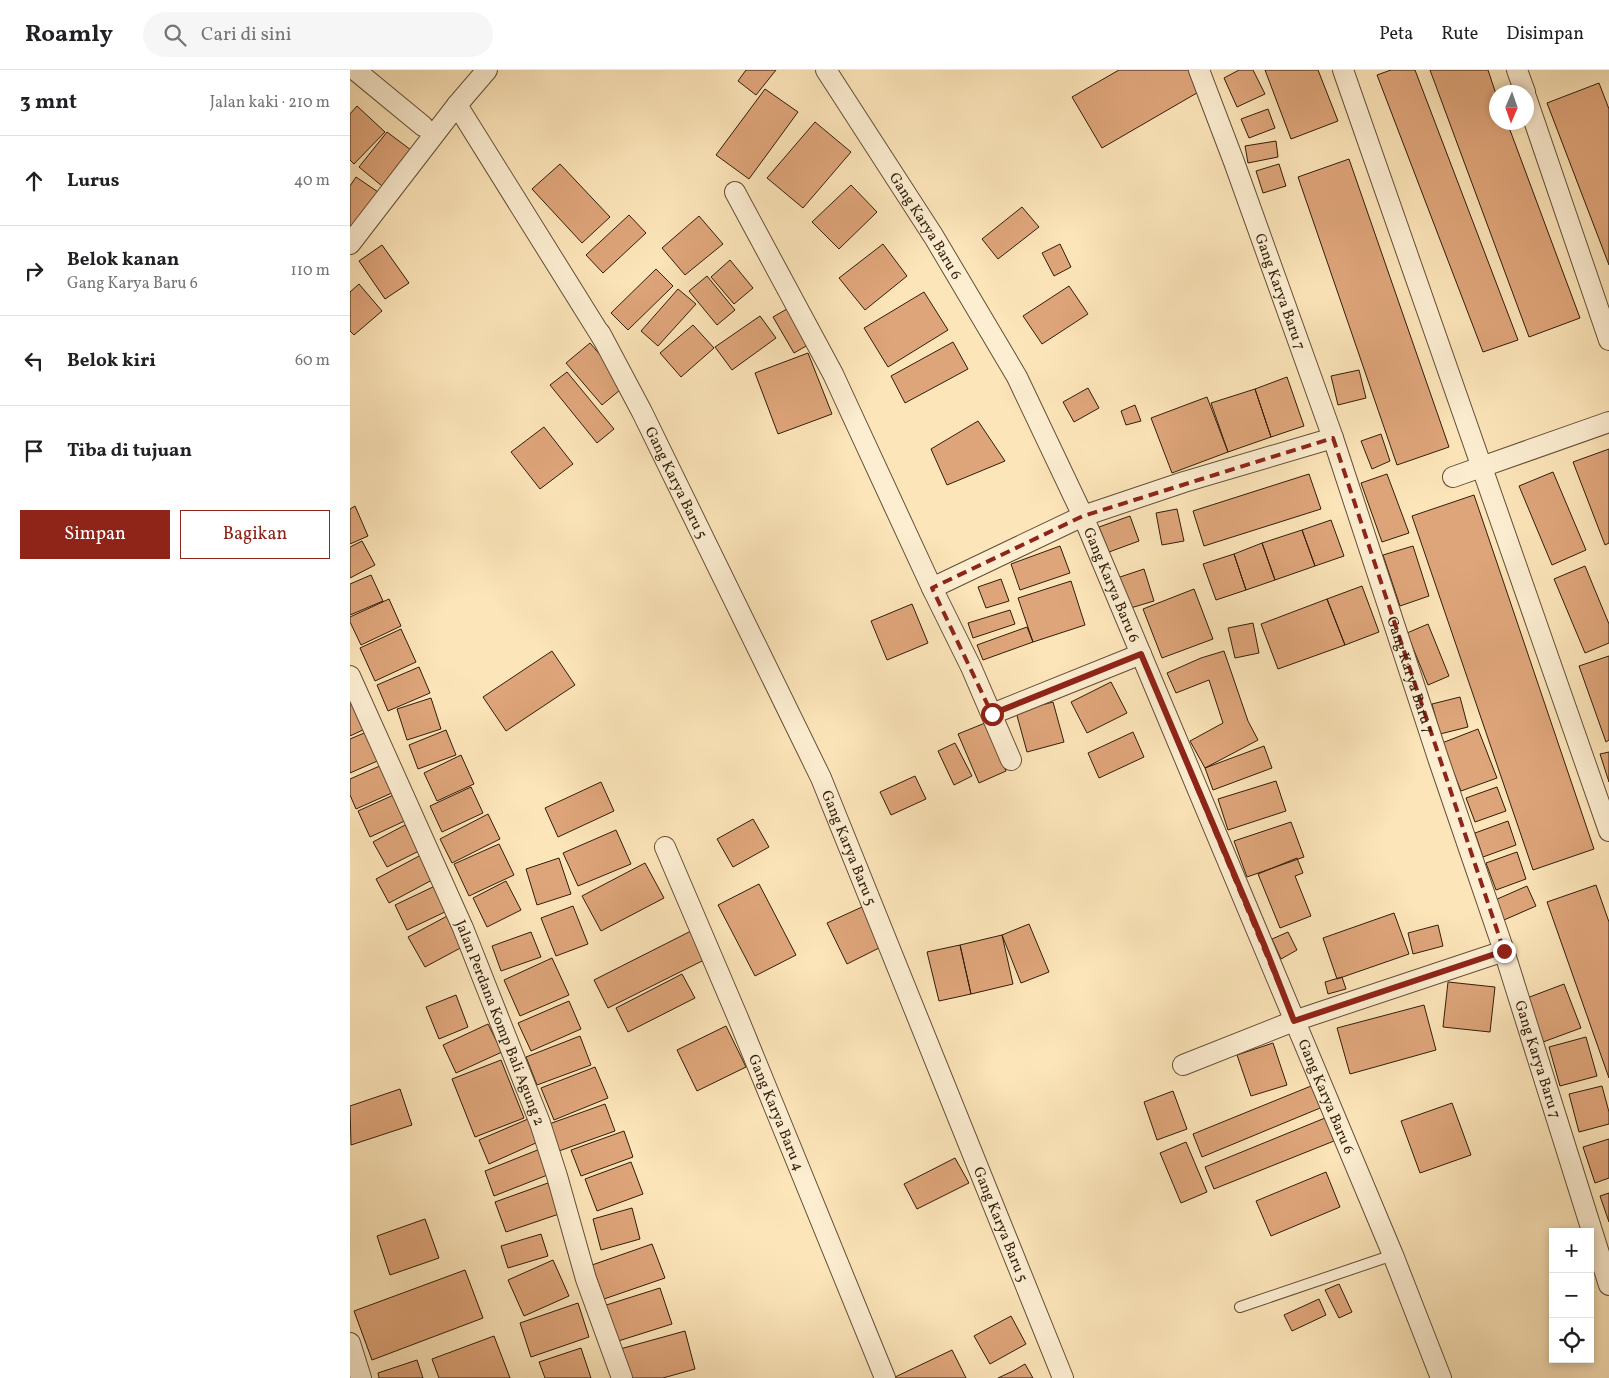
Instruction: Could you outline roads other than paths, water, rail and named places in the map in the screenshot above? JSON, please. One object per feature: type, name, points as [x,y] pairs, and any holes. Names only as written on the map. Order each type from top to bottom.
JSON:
[{"type":"street","points":[[355,70],[423,126]]},
{"type":"street","points":[[350,244],[457,105],[487,70]]},
{"type":"street","name":"Gang Karya Baru 6","points":[[826,70],[929,229],[984,319],[1017,377],[1083,516],[1393,1255],[1441,1378]]},
{"type":"street","name":"Gang Karya Baru 7","points":[[1199,70],[1333,438],[1438,761],[1504,951],[1609,1285]]},
{"type":"street","points":[[1343,70],[1609,831]]},
{"type":"street","points":[[1517,70],[1522,85]]},
{"type":"street","name":"Gang Karya Baru 5","points":[[457,105],[601,336],[642,412],[820,778],[1062,1378]]},
{"type":"street","points":[[1534,120],[1609,340]]},
{"type":"street","points":[[734,192],[833,374],[932,588],[971,666],[1011,760]]},
{"type":"street","points":[[1453,477],[1609,422]]},
{"type":"street","points":[[932,588],[1083,516],[1184,482],[1333,438]]},
{"type":"street","points":[[992,714],[1141,654]]},
{"type":"street","name":"Jalan Perdana Komp Bali Agung 2","points":[[350,676],[463,928],[540,1123],[586,1279],[622,1378]]},
{"type":"street","name":"Gang Karya Baru 4","points":[[665,847],[738,1018],[885,1378]]},
{"type":"street","points":[[1183,1065],[1294,1021],[1504,951]]},
{"type":"street","points":[[350,1343],[361,1378]]},
{"type":"lane","points":[[1240,1307],[1393,1255]]}]
